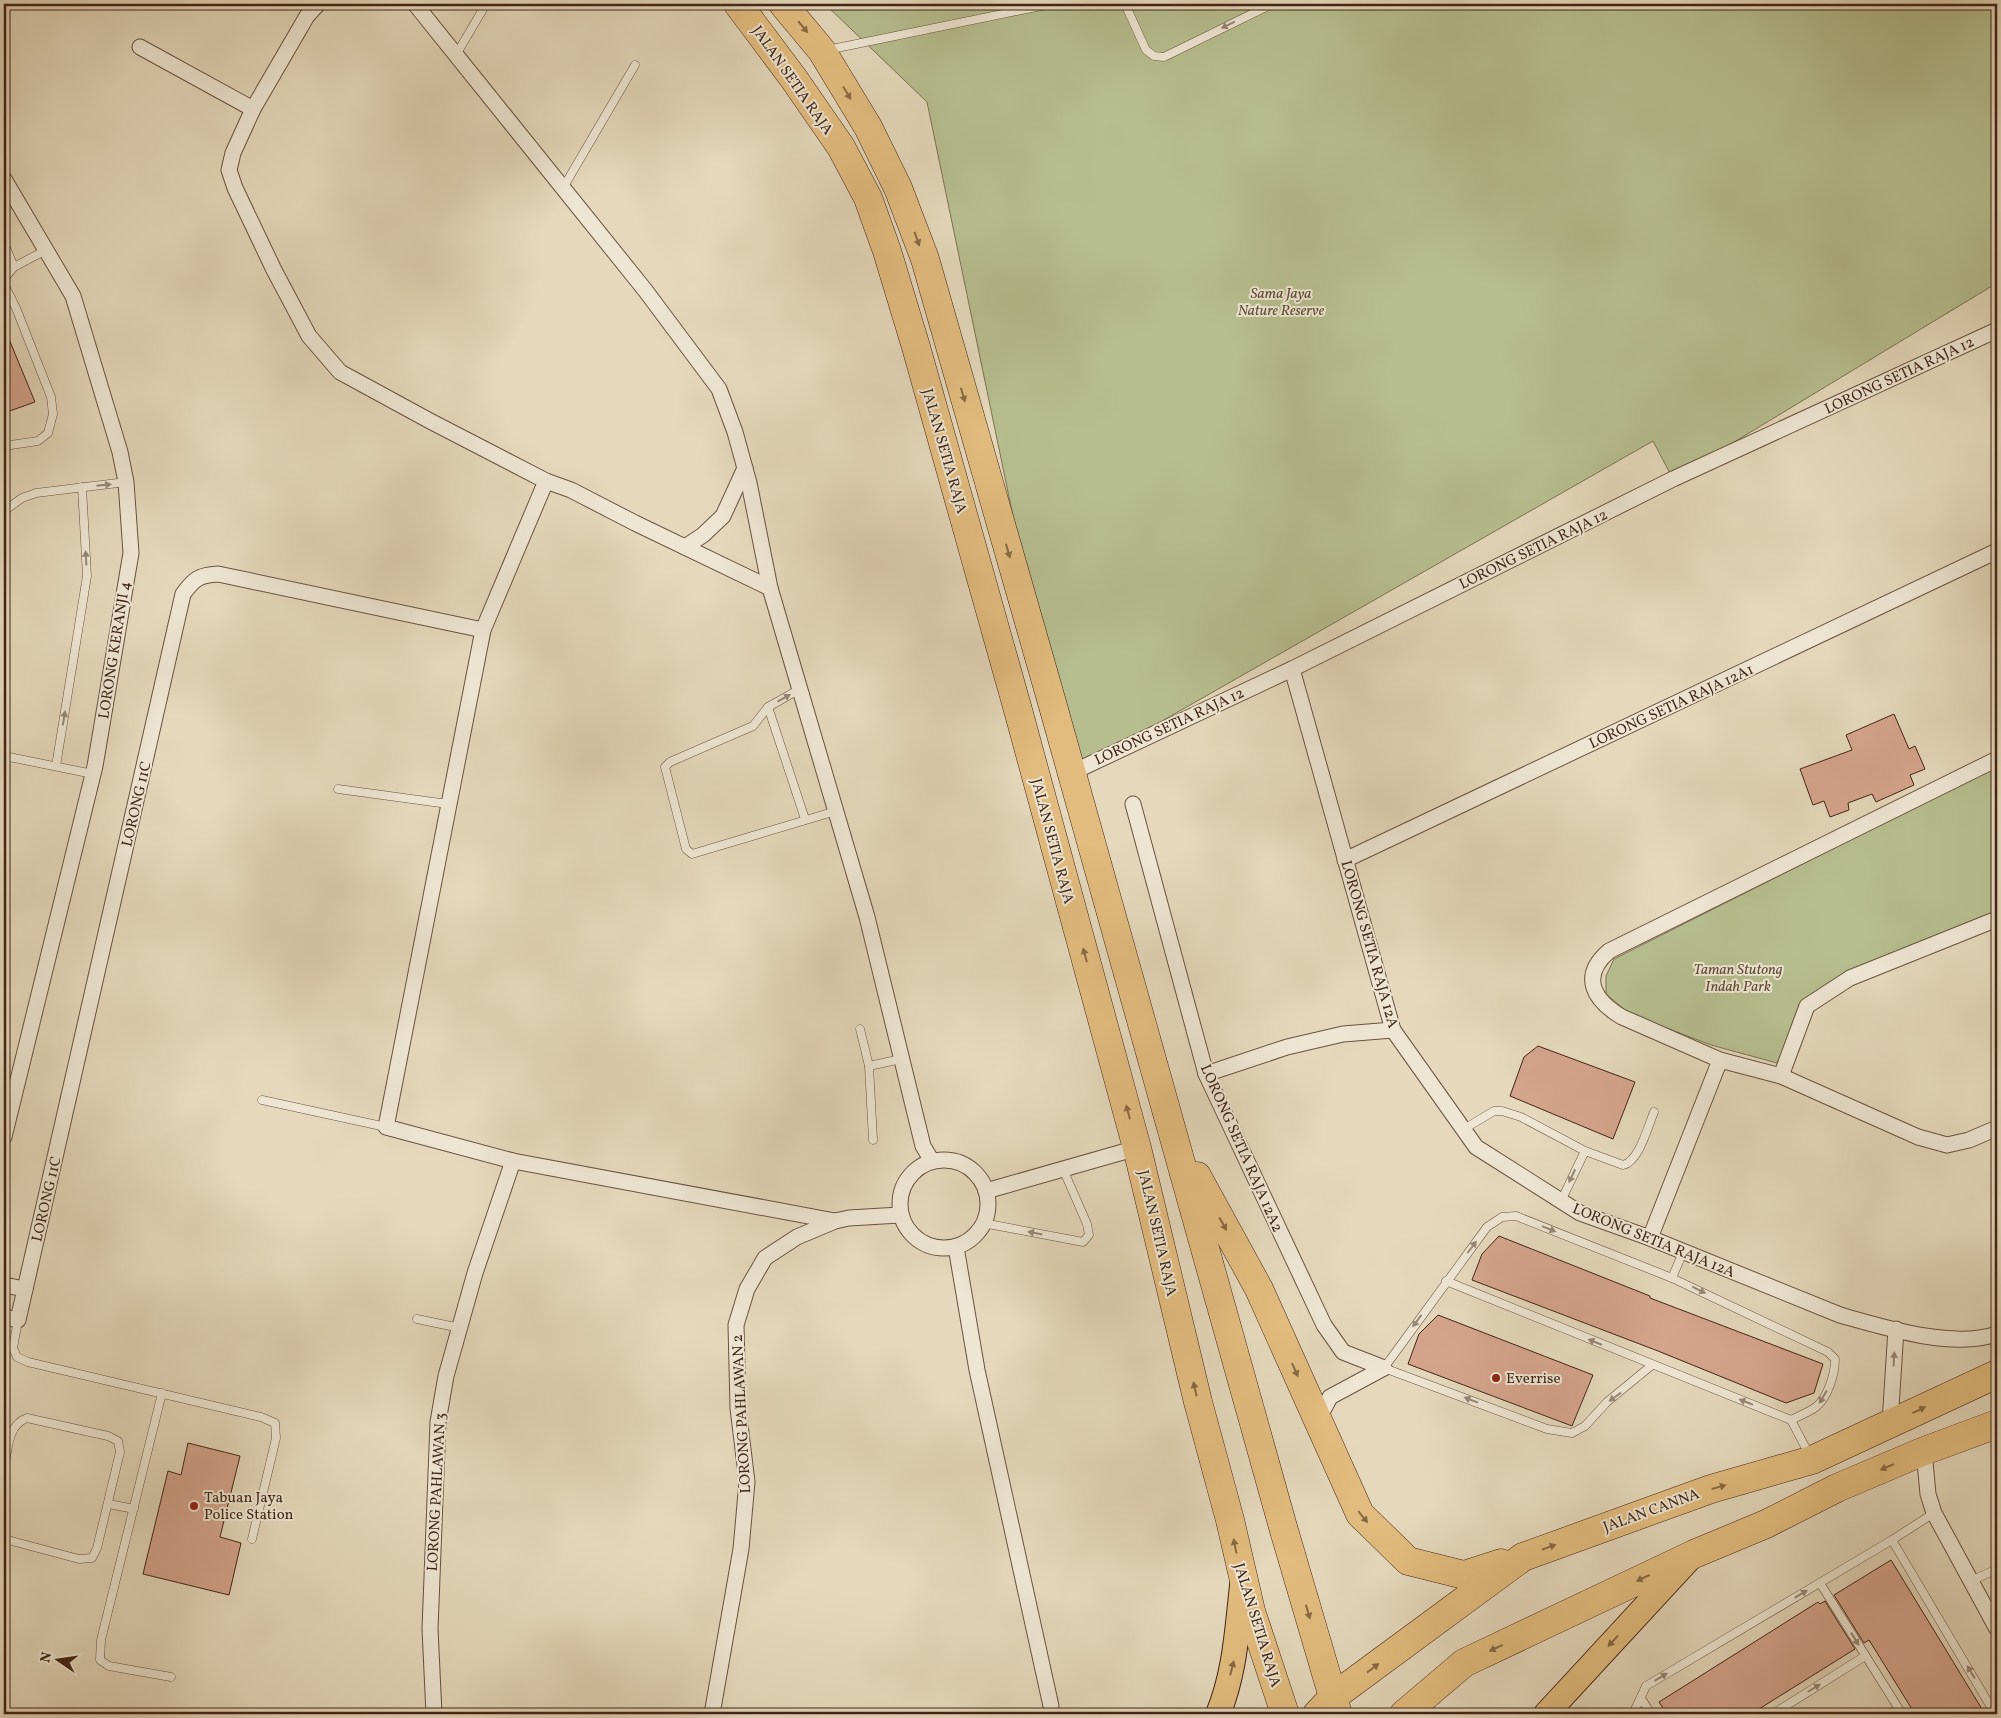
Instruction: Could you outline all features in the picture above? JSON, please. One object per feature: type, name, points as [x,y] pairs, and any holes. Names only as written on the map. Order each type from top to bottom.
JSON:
[{"type":"highway","name":"JALAN SETIA RAJA","points":[[738,4],[794,79],[841,147],[868,198],[887,251],[916,347],[1138,1148],[1198,1402],[1230,1520],[1242,1578],[1285,1714]]},
{"type":"highway","points":[[783,4],[822,51],[868,127],[898,188],[925,259],[1281,1517],[1330,1709]]},
{"type":"highway","points":[[822,51],[816,63],[815,75],[821,89],[842,124],[841,147]]},
{"type":"highway","points":[[1174,1135],[1259,1289],[1360,1514],[1408,1561],[1464,1575],[1523,1557]]},
{"type":"highway","name":"JALAN CANNA","points":[[1330,1709],[1523,1557],[1711,1489],[1812,1460],[1997,1374]]},
{"type":"highway","points":[[1404,1714],[1464,1663],[1694,1554],[1766,1524],[1837,1488],[1924,1451],[1997,1424]]},
{"type":"main road","points":[[1546,1714],[1694,1554]]},
{"type":"main road","points":[[1218,1714],[1225,1697],[1235,1658],[1242,1578]]},
{"type":"street","points":[[318,4],[307,16],[253,109],[233,153],[229,170],[235,188],[274,270],[309,336],[340,372],[546,481],[571,490],[770,588]]},
{"type":"street","points":[[415,4],[645,290],[719,389],[735,432],[745,468],[770,588],[866,917],[923,1146],[932,1160]]},
{"type":"street","points":[[140,48],[253,109]]},
{"type":"street","name":"LORONG KERANJI 4","points":[[4,179],[73,296],[120,452],[126,482],[131,553],[93,774],[4,1137]]},
{"type":"street","name":"LORONG SETIA RAJA 12","points":[[1071,772],[1292,669],[1673,479],[1997,330]]},
{"type":"street","points":[[685,547],[703,535],[723,516],[745,468]]},
{"type":"street","points":[[546,481],[483,630],[386,1127],[512,1161],[835,1220],[900,1215]]},
{"type":"street","name":"LORONG SETIA RAJA 12A1","points":[[1345,860],[1997,551]]},
{"type":"street","name":"LORONG 11C","points":[[11,1319],[25,1289],[183,594],[192,582],[203,575],[218,574],[483,630]]},
{"type":"street","name":"LORONG SETIA RAJA 12A","points":[[1292,669],[1393,1030],[1476,1147],[1580,1213],[1650,1238],[1840,1314],[1935,1337],[1960,1340],[1985,1338],[1997,1334]]},
{"type":"street","points":[[1997,759],[1609,951],[1600,959],[1592,978],[1593,990],[1610,1010],[1720,1060],[1781,1076],[1918,1137],[1946,1146],[1969,1140],[1997,1128]]},
{"type":"street","name":"LORONG SETIA RAJA 12A2","points":[[1133,804],[1206,1074],[1324,1325],[1343,1352],[1384,1368]]},
{"type":"street","points":[[1781,1076],[1807,1006],[1850,978],[1997,919]]},
{"type":"street","points":[[1206,1074],[1287,1047],[1343,1034],[1393,1030]]},
{"type":"street","points":[[1650,1238],[1720,1060]]},
{"type":"street","points":[[986,1191],[1138,1148]]},
{"type":"street","points":[[932,1160],[955,1160],[974,1171],[986,1191],[988,1207],[983,1223],[976,1233],[956,1247],[933,1247],[919,1240],[912,1236],[900,1215],[900,1192],[912,1172],[932,1160]]},
{"type":"street","name":"LORONG PAHLAWAN 3","points":[[434,1714],[430,1629],[438,1422],[446,1376],[475,1273],[512,1161]]},
{"type":"street","name":"LORONG PAHLAWAN 2","points":[[712,1714],[741,1549],[747,1482],[738,1408],[736,1325],[747,1289],[765,1258],[797,1236],[835,1220]]},
{"type":"street","points":[[956,1247],[977,1370],[1051,1706]]},
{"type":"street","points":[[4,1285],[25,1289]]},
{"type":"street","points":[[1890,1423],[1896,1329]]},
{"type":"street","points":[[1318,1420],[1330,1397],[1384,1368]]},
{"type":"street","points":[[1924,1451],[1928,1494],[1934,1513],[1997,1628]]},
{"type":"lane","points":[[456,55],[486,4]]},
{"type":"lane","points":[[822,51],[1051,4]]},
{"type":"lane","points":[[1125,4],[1146,50],[1154,56],[1164,56],[1272,4]]},
{"type":"lane","points":[[563,188],[636,65]]},
{"type":"lane","points":[[4,243],[14,268]]},
{"type":"lane","points":[[4,278],[14,268],[46,250]]},
{"type":"lane","points":[[4,284],[16,308],[51,397],[53,414],[48,433],[38,442],[4,446]]},
{"type":"lane","points":[[4,511],[22,498],[54,490],[126,482]]},
{"type":"lane","points":[[56,766],[87,576],[82,487]]},
{"type":"lane","points":[[800,689],[768,706],[754,726],[670,762],[665,767],[686,849],[692,854],[836,811]]},
{"type":"lane","points":[[768,706],[805,819]]},
{"type":"lane","points":[[4,756],[93,774]]},
{"type":"lane","points":[[338,789],[448,804]]},
{"type":"lane","points":[[860,1029],[869,1066],[872,1140]]},
{"type":"lane","points":[[869,1066],[902,1059]]},
{"type":"lane","points":[[262,1100],[386,1127]]},
{"type":"lane","points":[[1464,1129],[1494,1111],[1502,1111],[1521,1116],[1584,1151],[1618,1163],[1628,1164],[1636,1156],[1654,1112]]},
{"type":"lane","points":[[1561,1201],[1584,1151]]},
{"type":"lane","points":[[983,1223],[1082,1242],[1089,1234],[1087,1224],[1063,1169]]},
{"type":"lane","points":[[1652,1365],[1608,1402],[1585,1426],[1572,1433],[1547,1429],[1384,1368],[1446,1281],[1487,1228],[1502,1217],[1516,1216],[1672,1278],[1828,1352],[1835,1360],[1835,1368],[1824,1397],[1816,1406],[1791,1420]]},
{"type":"lane","points":[[1672,1278],[1683,1252]]},
{"type":"lane","points":[[1446,1281],[1791,1420],[1812,1460]]},
{"type":"lane","points":[[11,1319],[13,1348],[17,1357],[28,1362],[261,1416],[275,1423],[276,1438],[252,1539]]},
{"type":"lane","points":[[417,1319],[460,1328]]},
{"type":"lane","points":[[162,1392],[101,1640],[100,1660],[108,1666],[171,1677]]},
{"type":"lane","points":[[4,1470],[13,1429],[18,1421],[27,1418],[108,1436],[118,1441],[120,1452],[109,1504],[97,1548],[92,1558],[79,1559],[4,1539]]},
{"type":"lane","points":[[109,1504],[134,1510]]},
{"type":"lane","points":[[1633,1714],[1646,1686],[1892,1540],[1934,1513]]},
{"type":"lane","points":[[1892,1540],[1995,1714]]},
{"type":"lane","points":[[1971,1581],[1997,1569]]},
{"type":"lane","points":[[1820,1583],[1900,1711],[1889,1714]]},
{"type":"lane","points":[[1773,1714],[1866,1656]]},
{"type":"lane","points":[[1641,1698],[1651,1714]]},
{"type":"green space","name":"Sama Jaya Nature Reserve","points":[[825,4],[1997,4],[1997,283],[1673,479],[1653,441],[1071,773],[1051,699],[927,102]]},
{"type":"green space","name":"Taman Stutong Indah Park","points":[[1997,766],[1997,915],[1807,1005],[1777,1063],[1711,1045],[1630,1014],[1606,994],[1606,976],[1614,959]]},
{"type":"building","points":[[4,327],[35,402],[4,413]]},
{"type":"building","points":[[1894,714],[1909,749],[1915,746],[1925,769],[1910,775],[1914,785],[1876,802],[1872,794],[1848,803],[1849,810],[1830,817],[1824,801],[1813,805],[1800,769],[1852,750],[1846,735]]},
{"type":"building","points":[[1538,1046],[1635,1082],[1613,1139],[1510,1096],[1524,1057]]},
{"type":"building","points":[[1499,1236],[1650,1296],[1650,1298],[1823,1364],[1814,1393],[1786,1403],[1658,1351],[1472,1280],[1482,1254]]},
{"type":"building","points":[[1438,1315],[1593,1375],[1572,1426],[1408,1364],[1419,1334]]},
{"type":"building","name":"Tabuan Jaya Police Station","points":[[188,1443],[240,1456],[220,1537],[241,1543],[229,1595],[143,1574],[168,1471],[181,1475]]},
{"type":"building","points":[[1891,1560],[1985,1714],[1915,1714],[1869,1640],[1864,1643],[1834,1595]]},
{"type":"building","points":[[1825,1601],[1855,1649],[1751,1714],[1667,1714],[1659,1702],[1818,1602],[1820,1604]]},
{"type":"place","name":"Everrise","points":[[1496,1378]]},
{"type":"place","name":"Tabuan Jaya Police Station","points":[[194,1506]]}]
